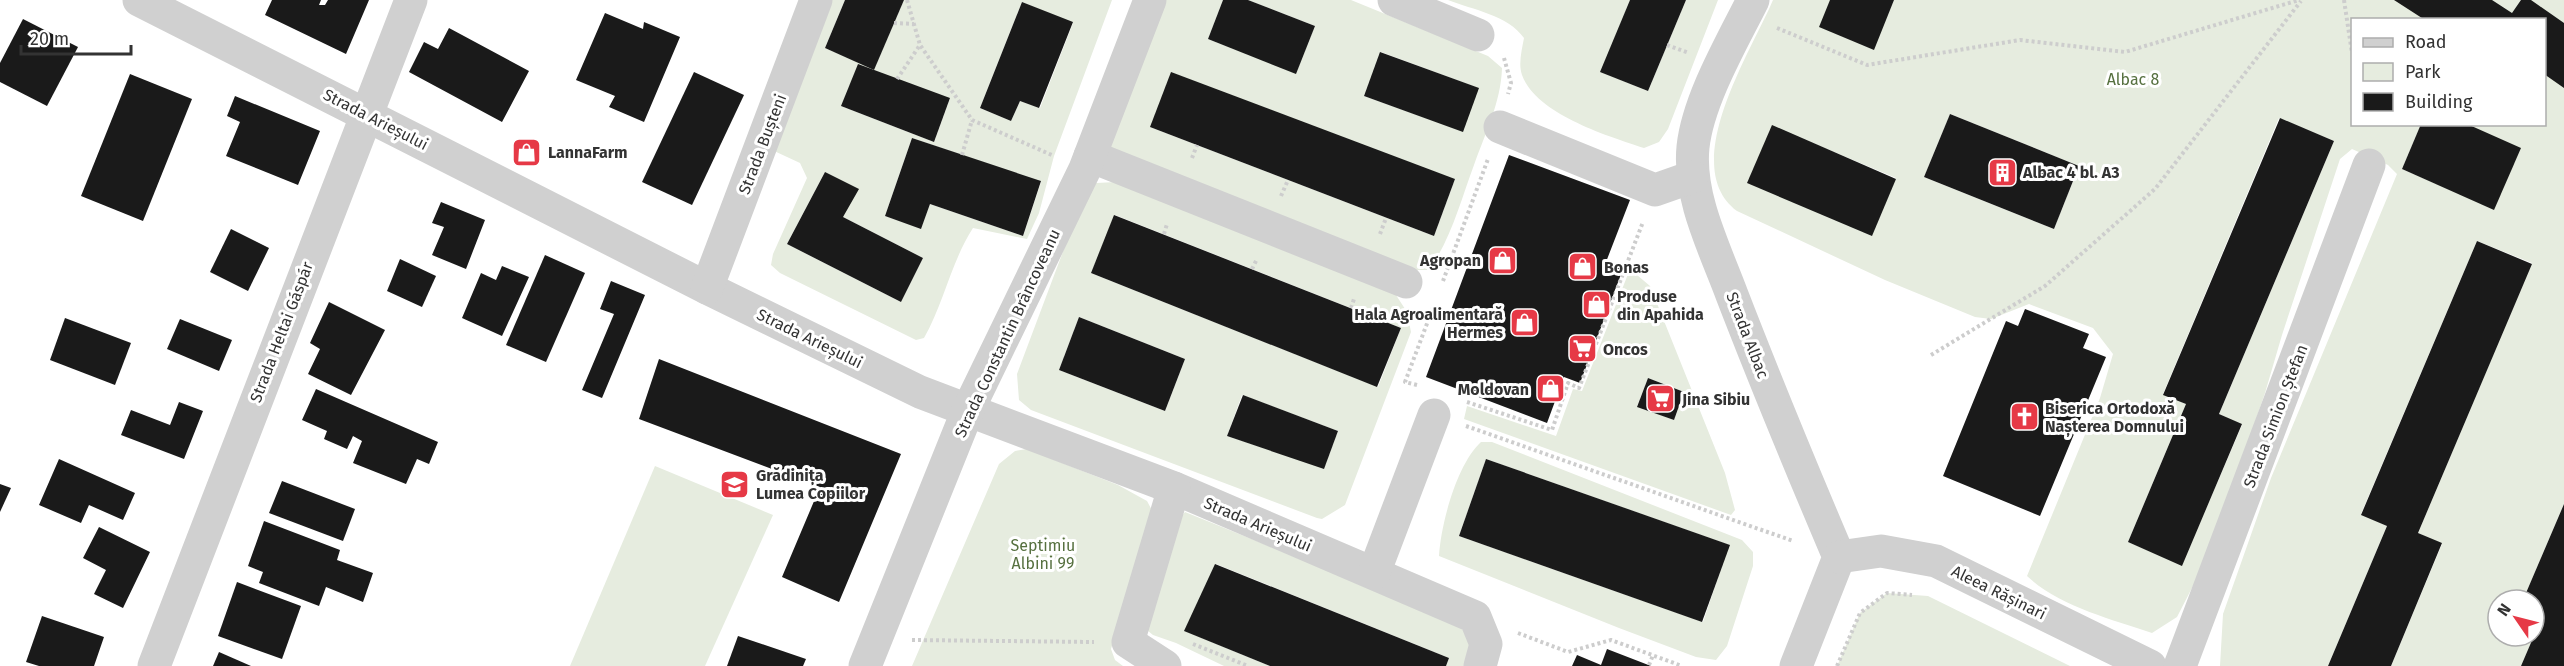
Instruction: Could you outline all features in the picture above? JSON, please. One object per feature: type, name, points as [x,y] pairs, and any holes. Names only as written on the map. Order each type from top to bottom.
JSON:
[{"type":"street","name":"Strada Arieșului","points":[[139,0],[707,288],[920,392],[1019,432],[1174,488],[1374,573],[1480,642]]},
{"type":"street","name":"Strada Heltai Gáspár","points":[[154,666],[411,0]]},
{"type":"street","name":"Strada Bușteni","points":[[707,288],[816,0]]},
{"type":"street","name":"Strada Constantin Brâncoveanu","points":[[870,653],[968,410],[1088,163],[1150,0]]},
{"type":"street","points":[[1394,0],[1478,35]]},
{"type":"street","name":"Strada Albac","points":[[1750,7],[1704,107],[1693,145],[1692,177],[1711,239],[1773,402],[1839,557]]},
{"type":"street","points":[[1500,128],[1655,190],[1692,177]]},
{"type":"street","points":[[1088,163],[1406,282]]},
{"type":"street","name":"Strada Simion Ștefan","points":[[2180,666],[2370,165]]},
{"type":"street","points":[[1374,573],[1439,401]]},
{"type":"street","points":[[1165,666],[1128,642],[1174,488]]},
{"type":"street","name":"Aleea Rășinari","points":[[1839,557],[1881,551],[1936,561],[2150,666]]},
{"type":"street","points":[[1796,666],[1839,557]]},
{"type":"path","points":[[907,0],[920,45],[972,120],[1088,163]]},
{"type":"path","points":[[1750,7],[1867,65],[2020,39],[2125,52],[2300,0]]},
{"type":"path","points":[[1931,355],[2045,286],[2155,189],[2300,0]]},
{"type":"path","points":[[2344,0],[2351,46]]},
{"type":"path","points":[[894,23],[914,24]]},
{"type":"path","points":[[1442,282],[1500,128],[1511,83],[1503,53],[1478,35]]},
{"type":"path","points":[[897,79],[920,45]]},
{"type":"path","points":[[962,155],[972,120]]},
{"type":"path","points":[[1439,401],[1552,430],[1568,383],[1580,387],[1655,190]]},
{"type":"path","points":[[1434,304],[1405,382],[1439,401],[1839,557]]},
{"type":"path","points":[[1837,666],[1860,613],[1887,593],[1918,596]]},
{"type":"path","points":[[1184,640],[1248,666]]},
{"type":"path","points":[[1480,642],[1568,652],[1611,640],[1682,666]]},
{"type":"path","points":[[870,653],[1128,642]]},
{"type":"path","points":[[1649,665],[1653,655]]},
{"type":"green space","points":[[824,0],[845,0],[825,48],[874,69],[904,0],[1112,0],[1054,156],[1039,213],[1027,239],[973,228],[965,241],[924,338],[916,340],[780,273],[771,265],[773,254],[807,178],[800,163],[772,150]],"holes":[[[1022,2],[1073,23],[1040,108],[1020,101],[1011,121],[980,108]],[[950,98],[934,142],[841,106]],[[912,138],[1041,182],[1023,236],[930,204],[921,228],[885,216]],[[825,172],[843,217],[923,258],[901,302],[787,244]]]},
{"type":"green space","points":[[1165,0],[1223,0],[1208,39],[1296,73],[1315,26],[1248,0],[1351,0],[1488,56],[1502,68],[1499,93],[1487,130],[1449,232],[1429,270],[1415,270],[1120,160],[1108,144]],"holes":[[[1381,52],[1478,88],[1462,131],[1364,96]],[[1150,127],[1455,179],[1434,236]]]},
{"type":"green space","points":[[1448,0],[1630,0],[1601,72],[1648,91],[1686,0],[1718,0],[1668,129],[1659,142],[1644,148],[1575,122],[1542,101],[1530,89],[1522,75],[1520,61],[1524,38],[1517,30],[1489,14]]},
{"type":"green space","name":"Albac 8","points":[[1773,0],[1830,0],[1873,49],[1894,0],[2564,0],[2564,504],[2528,588],[2486,588],[2486,648],[2529,648],[2521,666],[2391,666],[2442,544],[2418,533],[2532,263],[2477,241],[2361,514],[2387,526],[2328,666],[2220,666],[2223,614],[2271,478],[2397,174],[2388,165],[2352,149],[2340,159],[2265,393],[2209,555],[2177,617],[2152,633],[2070,604],[2054,596],[2027,576],[2100,398],[2113,354],[2093,328],[2029,304],[1991,319],[1975,317],[1885,280],[1737,211],[1720,191],[1714,166],[1716,138],[1724,108]],"holes":[[[1950,114],[2079,166],[2054,229],[1924,177]],[[2279,118],[2334,141],[2219,414],[2242,425],[2182,565],[2128,542],[2186,404],[2163,394]],[[1772,126],[1896,178],[1871,236]]]},
{"type":"green space","points":[[1116,182],[1396,295],[1407,312],[1411,332],[1345,505],[1322,519],[1317,518],[1031,410],[1019,400],[1017,374],[1073,225],[1096,183]],"holes":[[[1115,215],[1401,328],[1378,387],[1091,273]],[[1079,317],[1185,359],[1165,411],[1059,370]],[[1242,395],[1338,431],[1324,468],[1227,436]]]},
{"type":"green space","points":[[1630,269],[1650,286],[1725,473],[1735,510],[1731,515],[1464,419],[1467,406],[1556,436],[1573,389],[1582,391]],"holes":[[[1648,378],[1684,392],[1674,420],[1637,406]]]},
{"type":"green space","points":[[1481,442],[1492,442],[1742,540],[1753,552],[1753,566],[1727,646],[1716,660],[1696,657],[1439,556],[1443,527],[1452,495],[1472,452]],"holes":[[[1486,459],[1729,545],[1703,622],[1459,536]]]},
{"type":"green space","name":"Septimiu Albini 99","points":[[1027,449],[1118,485],[1147,501],[1154,514],[1111,649],[1115,660],[1123,666],[912,666],[999,464],[1015,451]]},
{"type":"green space","points":[[655,466],[773,515],[705,666],[570,666]]},
{"type":"green space","points":[[1185,512],[1450,619],[1464,631],[1471,644],[1466,666],[1446,666],[1449,658],[1216,564],[1185,631],[1270,666],[1224,666],[1176,643],[1153,635],[1142,626],[1172,528]]},
{"type":"green space","points":[[1887,593],[1928,596],[2070,666],[1837,666],[1860,613]]},
{"type":"building","points":[[272,0],[321,0],[319,5],[325,5],[328,0],[369,0],[346,54],[265,15]]},
{"type":"building","points":[[845,0],[904,0],[874,70],[825,48]]},
{"type":"building","points":[[1223,0],[1248,0],[1315,26],[1296,74],[1208,39]]},
{"type":"building","points":[[1630,0],[1686,0],[1648,91],[1600,72]]},
{"type":"building","points":[[1830,0],[1894,0],[1874,50],[1819,27]]},
{"type":"building","points":[[2394,0],[2492,0],[2512,13],[2521,0],[2531,0],[2564,23],[2564,88],[2546,75],[2546,18],[2422,18]]},
{"type":"building","points":[[1022,2],[1073,22],[1039,108],[1020,101],[1011,121],[980,108]]},
{"type":"building","points":[[605,13],[643,29],[644,22],[680,37],[644,122],[609,107],[615,96],[576,80]]},
{"type":"building","points":[[23,19],[78,47],[47,106],[0,82],[0,63]]},
{"type":"building","points":[[449,28],[529,71],[502,122],[409,72],[424,42],[438,49]]},
{"type":"building","points":[[1380,52],[1479,88],[1463,132],[1364,96]]},
{"type":"building","points":[[858,64],[950,98],[934,142],[841,106]]},
{"type":"building","points":[[694,72],[744,95],[692,205],[642,182]]},
{"type":"building","points":[[1171,72],[1455,179],[1434,236],[1150,127]]},
{"type":"building","points":[[130,74],[192,99],[143,221],[81,196]]},
{"type":"building","points":[[235,96],[320,131],[298,185],[226,156],[240,122],[227,116]]},
{"type":"building","name":"Albac 4 bl. A3","points":[[1950,114],[2079,166],[2054,229],[1924,177]]},
{"type":"building","points":[[2280,118],[2334,141],[2219,414],[2242,424],[2182,566],[2128,542],[2186,404],[2163,395]]},
{"type":"building","points":[[1772,125],[1896,179],[1872,236],[1747,183]]},
{"type":"building","points":[[2420,126],[2472,126],[2521,148],[2494,210],[2402,169]]},
{"type":"building","points":[[912,138],[1041,181],[1023,236],[930,204],[921,229],[885,216]]},
{"type":"building","name":"Hala Agroalimentară Hermes","points":[[1509,155],[1630,200],[1606,262],[1623,269],[1580,383],[1564,377],[1547,423],[1426,377]]},
{"type":"building","points":[[825,172],[859,189],[843,217],[923,258],[901,302],[787,244]]},
{"type":"building","points":[[441,202],[485,220],[466,269],[432,255],[444,227],[432,223]]},
{"type":"building","points":[[1114,215],[1401,328],[1377,387],[1091,273]]},
{"type":"building","points":[[231,229],[269,248],[248,291],[210,272]]},
{"type":"building","points":[[2477,241],[2532,264],[2418,533],[2442,543],[2391,666],[2328,666],[2387,526],[2361,515]]},
{"type":"building","points":[[545,255],[585,273],[546,362],[506,345]]},
{"type":"building","points":[[400,259],[436,276],[422,307],[387,291]]},
{"type":"building","points":[[502,266],[529,277],[502,336],[462,318],[481,273],[496,280]]},
{"type":"building","points":[[611,281],[645,295],[602,398],[582,390],[614,314],[600,309]]},
{"type":"building","points":[[329,302],[385,330],[351,395],[308,374],[320,349],[310,343]]},
{"type":"building","name":"Biserica Ortodoxă Nașterea Domnului","points":[[2025,309],[2089,334],[2083,348],[2106,357],[2040,516],[1943,476],[2006,321],[2018,326]]},
{"type":"building","points":[[1079,317],[1185,359],[1165,411],[1059,370]]},
{"type":"building","points":[[65,318],[131,343],[115,385],[50,360]]},
{"type":"building","points":[[180,319],[232,340],[219,371],[167,349]]},
{"type":"building","points":[[659,359],[901,454],[839,602],[782,577],[820,487],[639,419]]},
{"type":"building","name":"Jina Sibiu","points":[[1648,378],[1684,392],[1674,420],[1637,407]]},
{"type":"building","points":[[316,389],[438,442],[429,464],[417,459],[406,484],[353,463],[362,441],[353,436],[347,449],[324,439],[327,431],[302,420]]},
{"type":"building","points":[[1243,395],[1338,431],[1324,469],[1227,436]]},
{"type":"building","points":[[179,402],[203,411],[184,459],[121,435],[131,410],[170,425]]},
{"type":"building","points":[[59,459],[135,493],[123,520],[89,505],[81,523],[39,505]]},
{"type":"building","points":[[1486,459],[1730,545],[1702,622],[1459,536]]},
{"type":"building","points":[[282,481],[355,509],[343,541],[269,513]]},
{"type":"building","points":[[0,484],[11,488],[0,512]]},
{"type":"building","points":[[2564,504],[2564,666],[2521,666],[2529,648],[2546,648],[2546,588],[2528,588]]},
{"type":"building","points":[[264,521],[340,550],[337,560],[373,573],[363,602],[326,587],[319,606],[259,583],[263,572],[248,566]]},
{"type":"building","points":[[99,527],[150,552],[123,608],[94,594],[106,570],[83,558]]},
{"type":"building","points":[[1215,564],[1449,658],[1446,666],[1270,666],[1184,631]]},
{"type":"building","points":[[237,582],[301,606],[282,659],[218,636]]},
{"type":"building","points":[[42,616],[104,637],[94,666],[39,666],[26,662]]},
{"type":"building","points":[[738,636],[806,659],[803,666],[727,666]]},
{"type":"building","points":[[1607,649],[1651,666],[1572,666],[1577,655],[1601,665]]},
{"type":"building","points":[[219,652],[251,666],[213,666]]},
{"type":"place","name":"LannaFarm","points":[[527,152]]},
{"type":"place","name":"Albac 4 bl. A3","points":[[2002,172]]},
{"type":"place","name":"Agropan","points":[[1502,260]]},
{"type":"place","name":"Bonas","points":[[1583,267]]},
{"type":"place","name":"Produse din Apahida","points":[[1596,305]]},
{"type":"place","name":"Hala Agroalimentară Hermes","points":[[1524,323]]},
{"type":"place","name":"Oncos","points":[[1582,349]]},
{"type":"place","name":"Moldovan","points":[[1550,389]]},
{"type":"place","name":"Jina Sibiu","points":[[1661,399]]},
{"type":"place","name":"Biserica Ortodoxă Nașterea Domnului","points":[[2024,417]]},
{"type":"place","name":"Grădinița Lumea Copiilor","points":[[735,484]]}]
